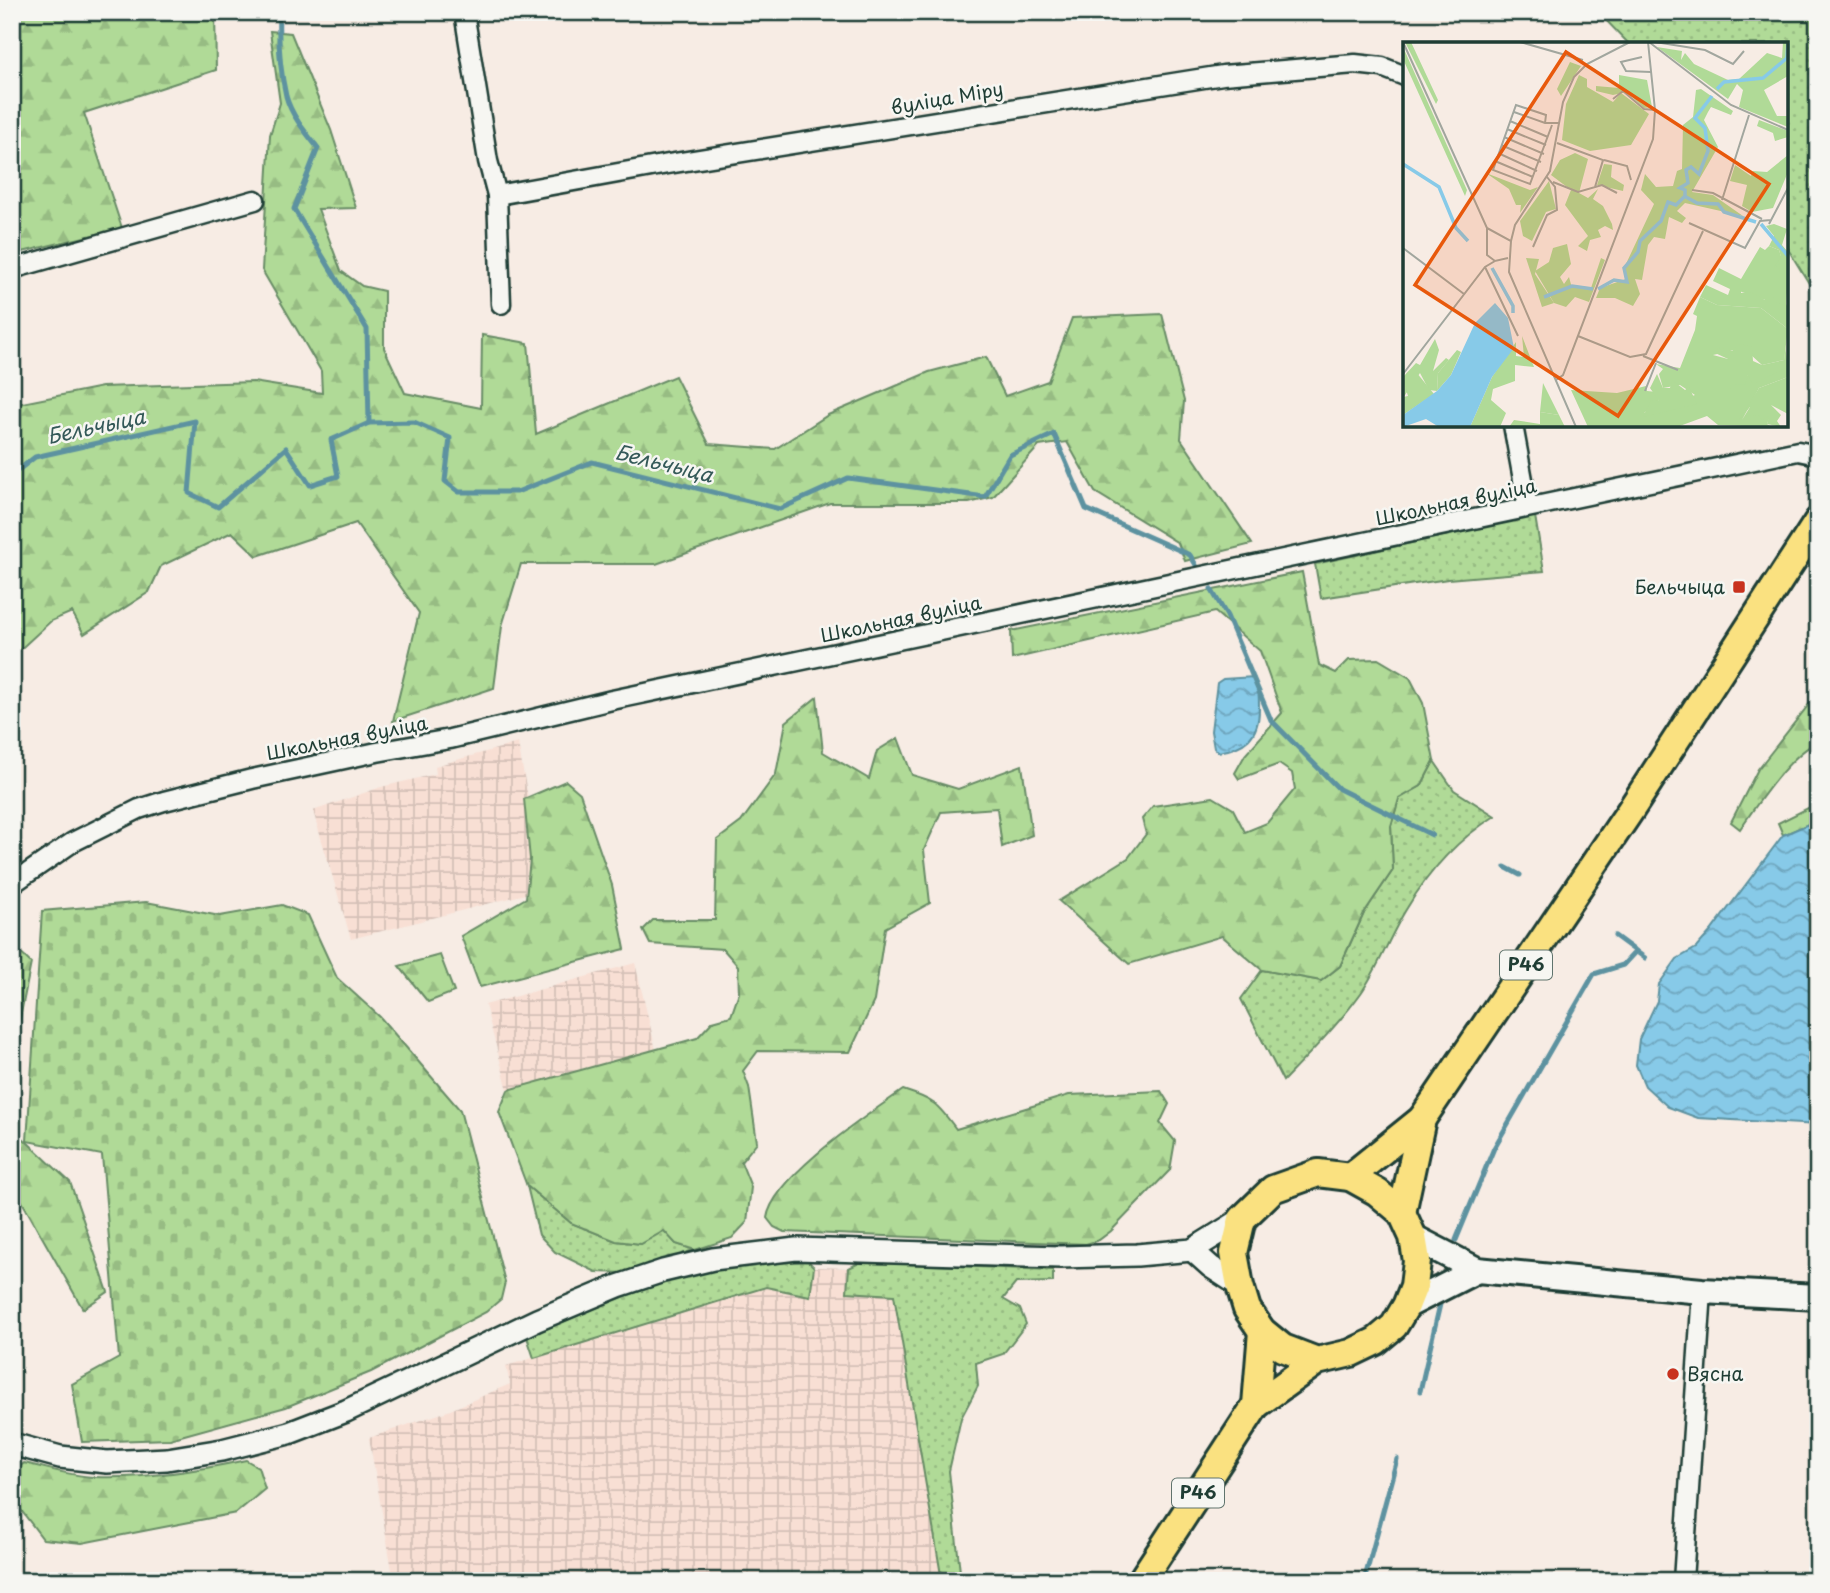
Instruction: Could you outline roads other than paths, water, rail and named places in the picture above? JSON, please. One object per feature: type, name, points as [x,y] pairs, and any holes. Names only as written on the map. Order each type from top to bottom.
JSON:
[{"type":"main road","name":"Р46","points":[[1350,1177],[1422,1119],[1630,811],[1818,521]]},
{"type":"main road","name":"Р46","points":[[1402,1213],[1422,1119]]},
{"type":"main road","name":"Р46","points":[[1141,1581],[1256,1405],[1317,1361],[1351,1353],[1376,1341],[1394,1325],[1415,1286],[1417,1261],[1413,1237],[1402,1213],[1377,1192],[1350,1177],[1318,1173],[1273,1189],[1242,1219]]},
{"type":"main road","points":[[1242,1219],[1234,1253],[1247,1309],[1262,1331],[1283,1348],[1317,1361]]},
{"type":"main road","points":[[1413,1237],[1477,1270],[1702,1291],[1818,1297]]},
{"type":"main road","points":[[1406,1306],[1477,1270]]},
{"type":"main road","name":"Р46","points":[[1256,1405],[1262,1331]]},
{"type":"street","points":[[464,12],[496,195],[501,303]]},
{"type":"street","name":"вуліца Міру","points":[[496,195],[668,164],[1223,75],[1355,64],[1382,67],[1403,75]]},
{"type":"street","points":[[12,269],[255,201]]},
{"type":"street","points":[[1513,427],[1528,507]]},
{"type":"street","name":"Школьная вуліца","points":[[12,884],[73,842],[139,809],[252,779],[450,739],[612,700],[729,678],[1528,507],[1798,451],[1818,454]]},
{"type":"street","points":[[12,1444],[60,1457],[107,1462],[167,1459],[222,1450],[275,1436],[346,1411],[537,1320],[618,1286],[663,1271],[713,1259],[796,1249],[1060,1257],[1192,1250],[1242,1219]]},
{"type":"street","points":[[1192,1250],[1211,1267],[1240,1286]]},
{"type":"street","points":[[1683,1581],[1702,1291]]},
{"type":"water","points":[[1254,677],[1259,709],[1253,734],[1236,748],[1218,752],[1214,748],[1211,731],[1217,683],[1223,679]]},
{"type":"water","points":[[1818,820],[1818,1125],[1698,1118],[1668,1107],[1645,1086],[1636,1065],[1639,1039],[1657,1001],[1659,984],[1677,959],[1696,948],[1711,931],[1783,835]]},
{"type":"waterway","points":[[279,12],[282,76],[288,103],[318,148],[294,209],[367,329],[369,423]]},
{"type":"waterway","name":"Бельчыца","points":[[12,475],[35,457],[195,421],[189,493],[218,507],[286,448],[310,485],[338,476],[331,440],[369,423],[414,422],[450,438],[445,481],[459,492],[517,492],[592,462],[780,509],[848,478],[985,497],[1010,455],[1054,434],[1086,509],[1190,555],[1196,565]]},
{"type":"waterway","name":"Бельчыца","points":[[1211,589],[1227,616],[1271,720],[1339,789],[1432,835]]},
{"type":"waterway","name":"Бельчыца","points":[[1505,867],[1520,875]]},
{"type":"waterway","name":"Бельчыца","points":[[1615,936],[1645,958]]},
{"type":"waterway","points":[[1456,1240],[1494,1148],[1594,974],[1623,965],[1636,951]]},
{"type":"waterway","points":[[1420,1391],[1441,1300]]},
{"type":"waterway","points":[[1361,1581],[1366,1574],[1397,1459]]},
{"type":"place","name":"Бельчыца","points":[[1739,587]]},
{"type":"place","name":"Вясна","points":[[1673,1374]]}]
